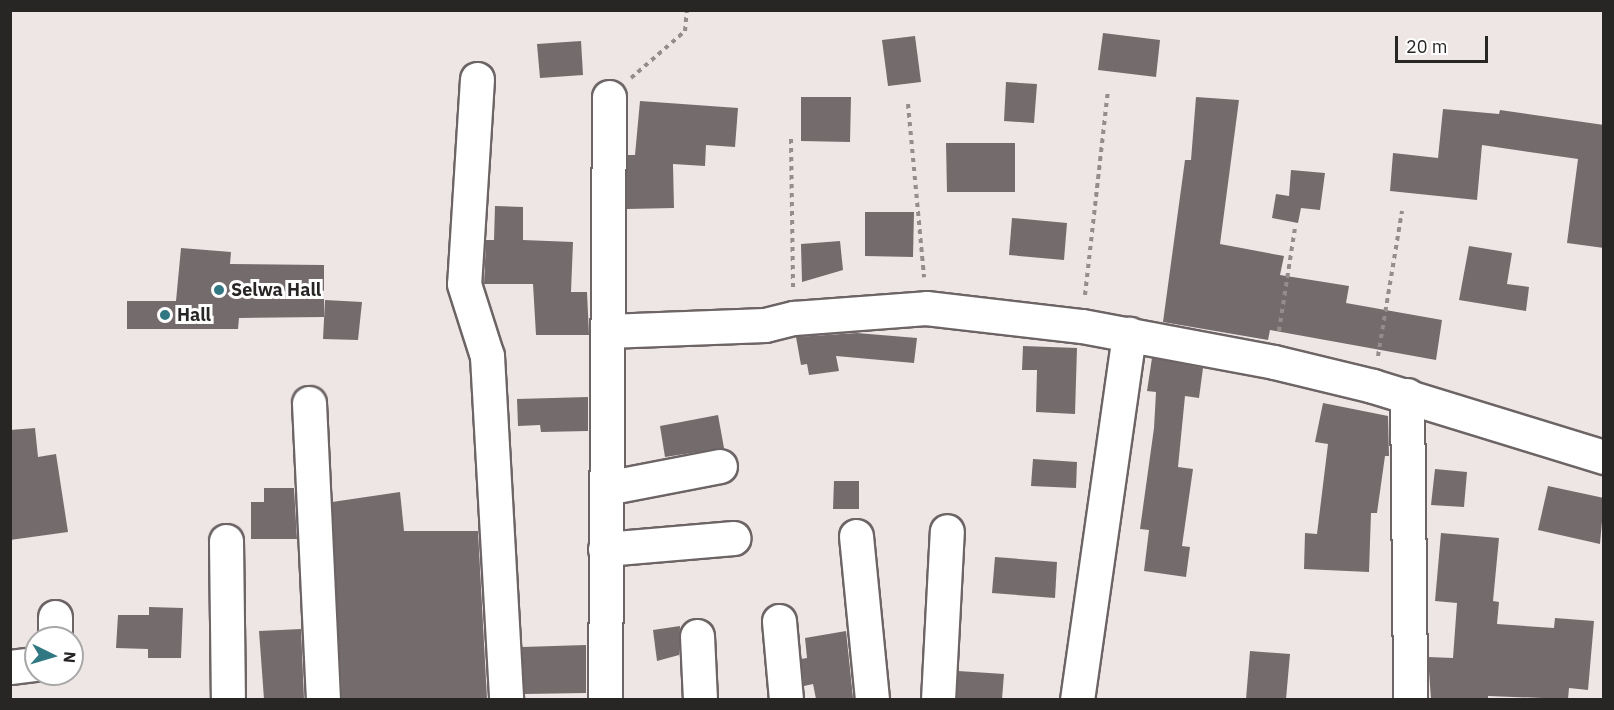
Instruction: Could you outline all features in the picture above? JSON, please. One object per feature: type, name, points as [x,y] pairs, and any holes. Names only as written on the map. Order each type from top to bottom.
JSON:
[{"type":"street","points":[[477,79],[464,284],[487,356],[506,699]]},
{"type":"street","points":[[605,699],[609,98]]},
{"type":"street","points":[[607,331],[765,326],[794,318],[926,308],[1082,326],[1274,362],[1373,386],[1604,457]]},
{"type":"street","points":[[1077,699],[1128,334]]},
{"type":"street","points":[[1407,395],[1410,699]]},
{"type":"street","points":[[309,403],[323,699]]},
{"type":"street","points":[[606,488],[720,466]]},
{"type":"street","points":[[938,699],[947,531]]},
{"type":"street","points":[[856,536],[872,699]]},
{"type":"street","points":[[606,549],[734,538]]},
{"type":"street","points":[[226,541],[228,699]]},
{"type":"street","points":[[779,621],[786,699]]},
{"type":"street","points":[[697,636],[700,699]]},
{"type":"path","points":[[609,98],[686,31],[687,10]]},
{"type":"path","points":[[1082,326],[1108,90]]},
{"type":"path","points":[[908,104],[926,308]]},
{"type":"path","points":[[791,139],[794,318]]},
{"type":"path","points":[[1373,386],[1402,211]]},
{"type":"path","points":[[1274,362],[1295,228]]},
{"type":"building","points":[[1103,33],[1160,40],[1156,77],[1098,70]]},
{"type":"building","points":[[915,36],[921,82],[888,86],[882,40]]},
{"type":"building","points":[[581,41],[583,75],[540,78],[537,44]]},
{"type":"building","points":[[1006,82],[1037,84],[1034,123],[1004,121]]},
{"type":"building","points":[[801,97],[851,97],[850,142],[801,141]]},
{"type":"building","points":[[1196,97],[1239,100],[1220,244],[1284,256],[1280,275],[1349,286],[1346,303],[1442,320],[1436,360],[1270,330],[1268,340],[1163,322],[1185,160],[1191,160]]},
{"type":"building","points":[[640,101],[738,108],[735,147],[706,145],[705,166],[673,164],[674,208],[627,209],[627,155],[635,155]]},
{"type":"building","points":[[1443,109],[1499,114],[1500,110],[1604,125],[1604,248],[1567,243],[1578,159],[1482,145],[1477,200],[1390,191],[1393,153],[1438,158]]},
{"type":"building","points":[[946,143],[1015,143],[1015,192],[947,192]]},
{"type":"building","points":[[1291,170],[1325,173],[1320,210],[1301,208],[1298,223],[1272,218],[1276,194],[1289,196]]},
{"type":"building","points":[[495,206],[523,207],[523,240],[573,242],[571,292],[587,292],[589,335],[536,335],[533,284],[484,284],[486,240],[494,240]]},
{"type":"building","points":[[865,212],[914,212],[913,257],[865,256]]},
{"type":"building","points":[[1012,218],[1067,223],[1064,260],[1009,255]]},
{"type":"building","points":[[840,241],[843,270],[802,282],[801,244]]},
{"type":"building","points":[[1469,246],[1512,253],[1507,284],[1529,287],[1526,311],[1459,300]]},
{"type":"building","points":[[181,248],[231,252],[230,264],[324,265],[324,317],[239,318],[238,329],[127,329],[127,301],[176,301]]},
{"type":"building","points":[[325,300],[362,302],[358,340],[323,339]]},
{"type":"building","points":[[857,333],[917,338],[914,363],[836,356],[839,371],[809,375],[807,364],[801,365],[796,337]]},
{"type":"building","points":[[1023,346],[1077,348],[1075,414],[1036,412],[1037,370],[1022,370]]},
{"type":"building","points":[[1152,358],[1203,368],[1199,398],[1185,396],[1178,467],[1193,469],[1182,546],[1190,547],[1186,577],[1144,571],[1149,530],[1140,529],[1154,428],[1156,392],[1147,391]]},
{"type":"building","points":[[588,397],[588,431],[541,432],[540,425],[518,426],[517,399]]},
{"type":"building","points":[[1323,403],[1388,416],[1389,456],[1385,456],[1377,513],[1371,513],[1369,572],[1304,569],[1305,533],[1317,534],[1328,444],[1315,442]]},
{"type":"building","points":[[718,415],[724,448],[665,457],[660,426]]},
{"type":"building","points":[[35,428],[38,457],[56,454],[68,532],[10,540],[10,430]]},
{"type":"building","points":[[1033,459],[1077,462],[1076,488],[1031,486]]},
{"type":"building","points":[[1435,469],[1467,472],[1464,507],[1431,505]]},
{"type":"building","points":[[834,481],[859,481],[859,509],[833,509]]},
{"type":"building","points":[[1548,486],[1604,498],[1600,544],[1538,530]]},
{"type":"building","points":[[264,488],[294,488],[297,539],[251,539],[251,502],[264,502]]},
{"type":"building","points":[[400,492],[404,531],[478,531],[487,699],[342,699],[332,502]]},
{"type":"building","points":[[1441,533],[1499,538],[1493,601],[1499,602],[1497,624],[1554,628],[1555,618],[1594,621],[1588,690],[1569,688],[1568,699],[1488,696],[1488,699],[1431,699],[1428,657],[1453,658],[1457,603],[1435,601]]},
{"type":"building","points":[[995,557],[1057,562],[1055,598],[992,593]]},
{"type":"building","points":[[149,607],[183,608],[181,658],[148,658],[148,649],[116,648],[118,615],[149,615]]},
{"type":"building","points":[[680,626],[679,655],[657,661],[653,630]]},
{"type":"building","points":[[301,629],[304,699],[264,699],[259,631]]},
{"type":"building","points":[[846,631],[853,698],[816,699],[813,684],[804,686],[801,659],[807,658],[805,638]]},
{"type":"building","points":[[586,645],[586,693],[524,694],[522,647]]},
{"type":"building","points":[[1250,651],[1290,654],[1286,699],[1246,699]]},
{"type":"building","points":[[958,671],[1004,674],[1002,699],[957,699]]},
{"type":"place","name":"Selwa Hall","points":[[219,290]]},
{"type":"place","name":"Hall","points":[[165,315]]}]
